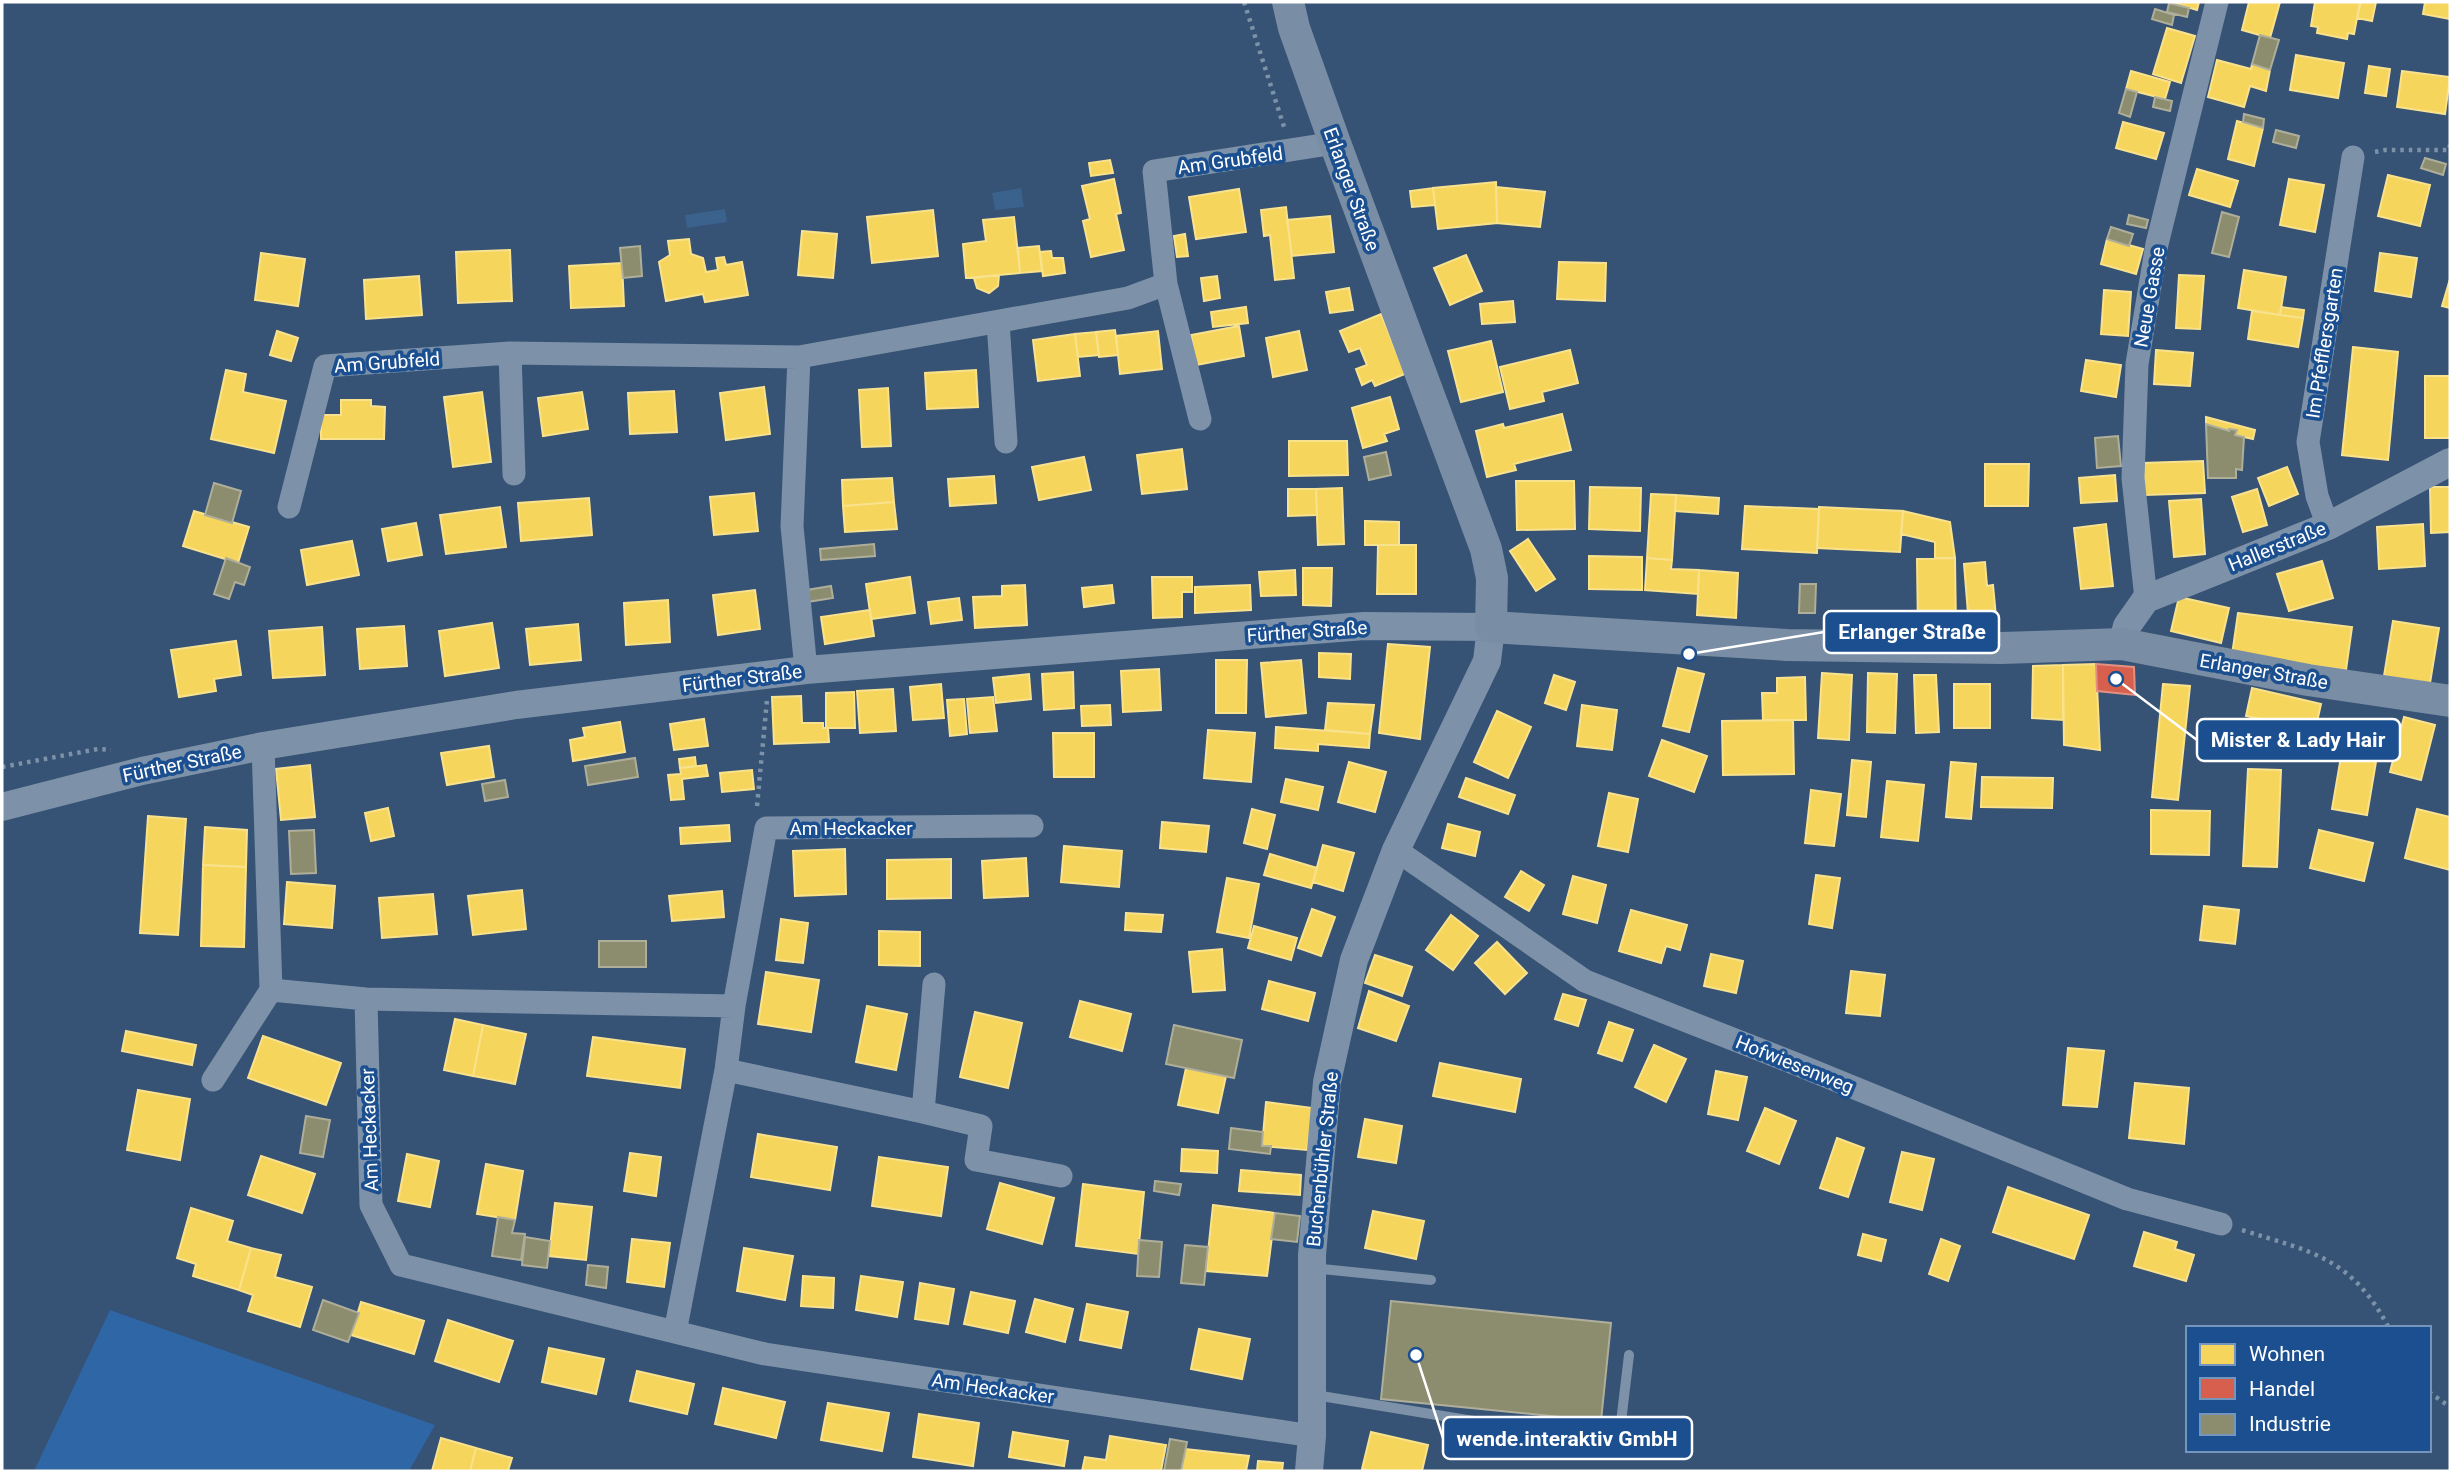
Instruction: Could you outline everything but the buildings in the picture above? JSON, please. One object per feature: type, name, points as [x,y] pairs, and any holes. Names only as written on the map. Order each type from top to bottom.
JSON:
[{"type":"main road","name":"Erlanger Straße","points":[[1288,10],[1486,549],[1492,578],[1492,627],[1787,645],[2001,648],[2122,644],[2308,680],[2450,701]]},
{"type":"street","name":"Neue Gasse","points":[[2146,599],[2133,478],[2137,364],[2157,244],[2217,2]]},
{"type":"street","name":"Am Grubfeld","points":[[1199,419],[1166,284],[1154,171],[1335,143]]},
{"type":"street","name":"Im Pfefflersgarten","points":[[2328,526],[2317,496],[2308,442],[2353,157]]},
{"type":"street","name":"Am Grubfeld","points":[[289,507],[325,366],[510,353],[799,356],[1128,298],[1166,284]]},
{"type":"street","points":[[999,322],[1006,442]]},
{"type":"street","points":[[510,353],[514,474]]},
{"type":"street","points":[[799,356],[792,526],[806,670]]},
{"type":"street","name":"Hallerstraße","points":[[2146,599],[2328,526],[2450,461]]},
{"type":"street","points":[[2122,644],[2127,626],[2146,599]]},
{"type":"street","name":"Fürther Straße","points":[[2,807],[142,771],[263,746],[516,705],[806,670],[1364,626],[1492,627]]},
{"type":"street","name":"Buchenbühler Straße","points":[[1309,1471],[1312,1436],[1312,1268],[1327,1082],[1354,960],[1396,850],[1487,661],[1492,627]]},
{"type":"street","points":[[213,1080],[271,990],[263,746]]},
{"type":"street","name":"Am Heckacker","points":[[675,1332],[726,1070],[734,1006],[766,828],[1032,827]]},
{"type":"street","name":"Hofwiesenweg","points":[[1396,850],[1585,981],[1796,1063],[2127,1199],[2221,1224]]},
{"type":"street","points":[[923,1112],[934,984]]},
{"type":"street","points":[[271,990],[366,999],[734,1006]]},
{"type":"street","name":"Am Heckacker","points":[[366,999],[371,1205],[401,1265],[765,1354],[1312,1436]]},
{"type":"street","points":[[726,1070],[981,1126],[976,1160],[1061,1176]]},
{"type":"lane","points":[[1312,1268],[1431,1280]]},
{"type":"lane","points":[[1312,1395],[1510,1427],[1609,1433],[1621,1422],[1629,1356]]},
{"type":"path","points":[[1244,2],[1291,150]]},
{"type":"path","points":[[2353,157],[2385,150],[2449,150],[2450,145]]},
{"type":"path","points":[[766,828],[756,816],[769,675]]},
{"type":"path","points":[[2,767],[98,749],[122,751],[142,771]]},
{"type":"path","points":[[2221,1224],[2317,1254],[2352,1276],[2371,1298],[2388,1326]]},
{"type":"path","points":[[2431,1393],[2450,1407]]},
{"type":"shaded area","points":[[1021,188],[1024,207],[995,210],[992,193]]},
{"type":"shaded area","points":[[725,209],[727,222],[687,228],[685,215]]},
{"type":"shaded area","points":[[110,1310],[435,1425],[409,1471],[34,1471]]},
{"type":"place","name":"Erlanger Straße","points":[[1689,654]]},
{"type":"place","name":"Mister & Lady Hair","points":[[2116,679]]},
{"type":"place","name":"wende.interaktiv GmbH","points":[[1416,1355]]}]
